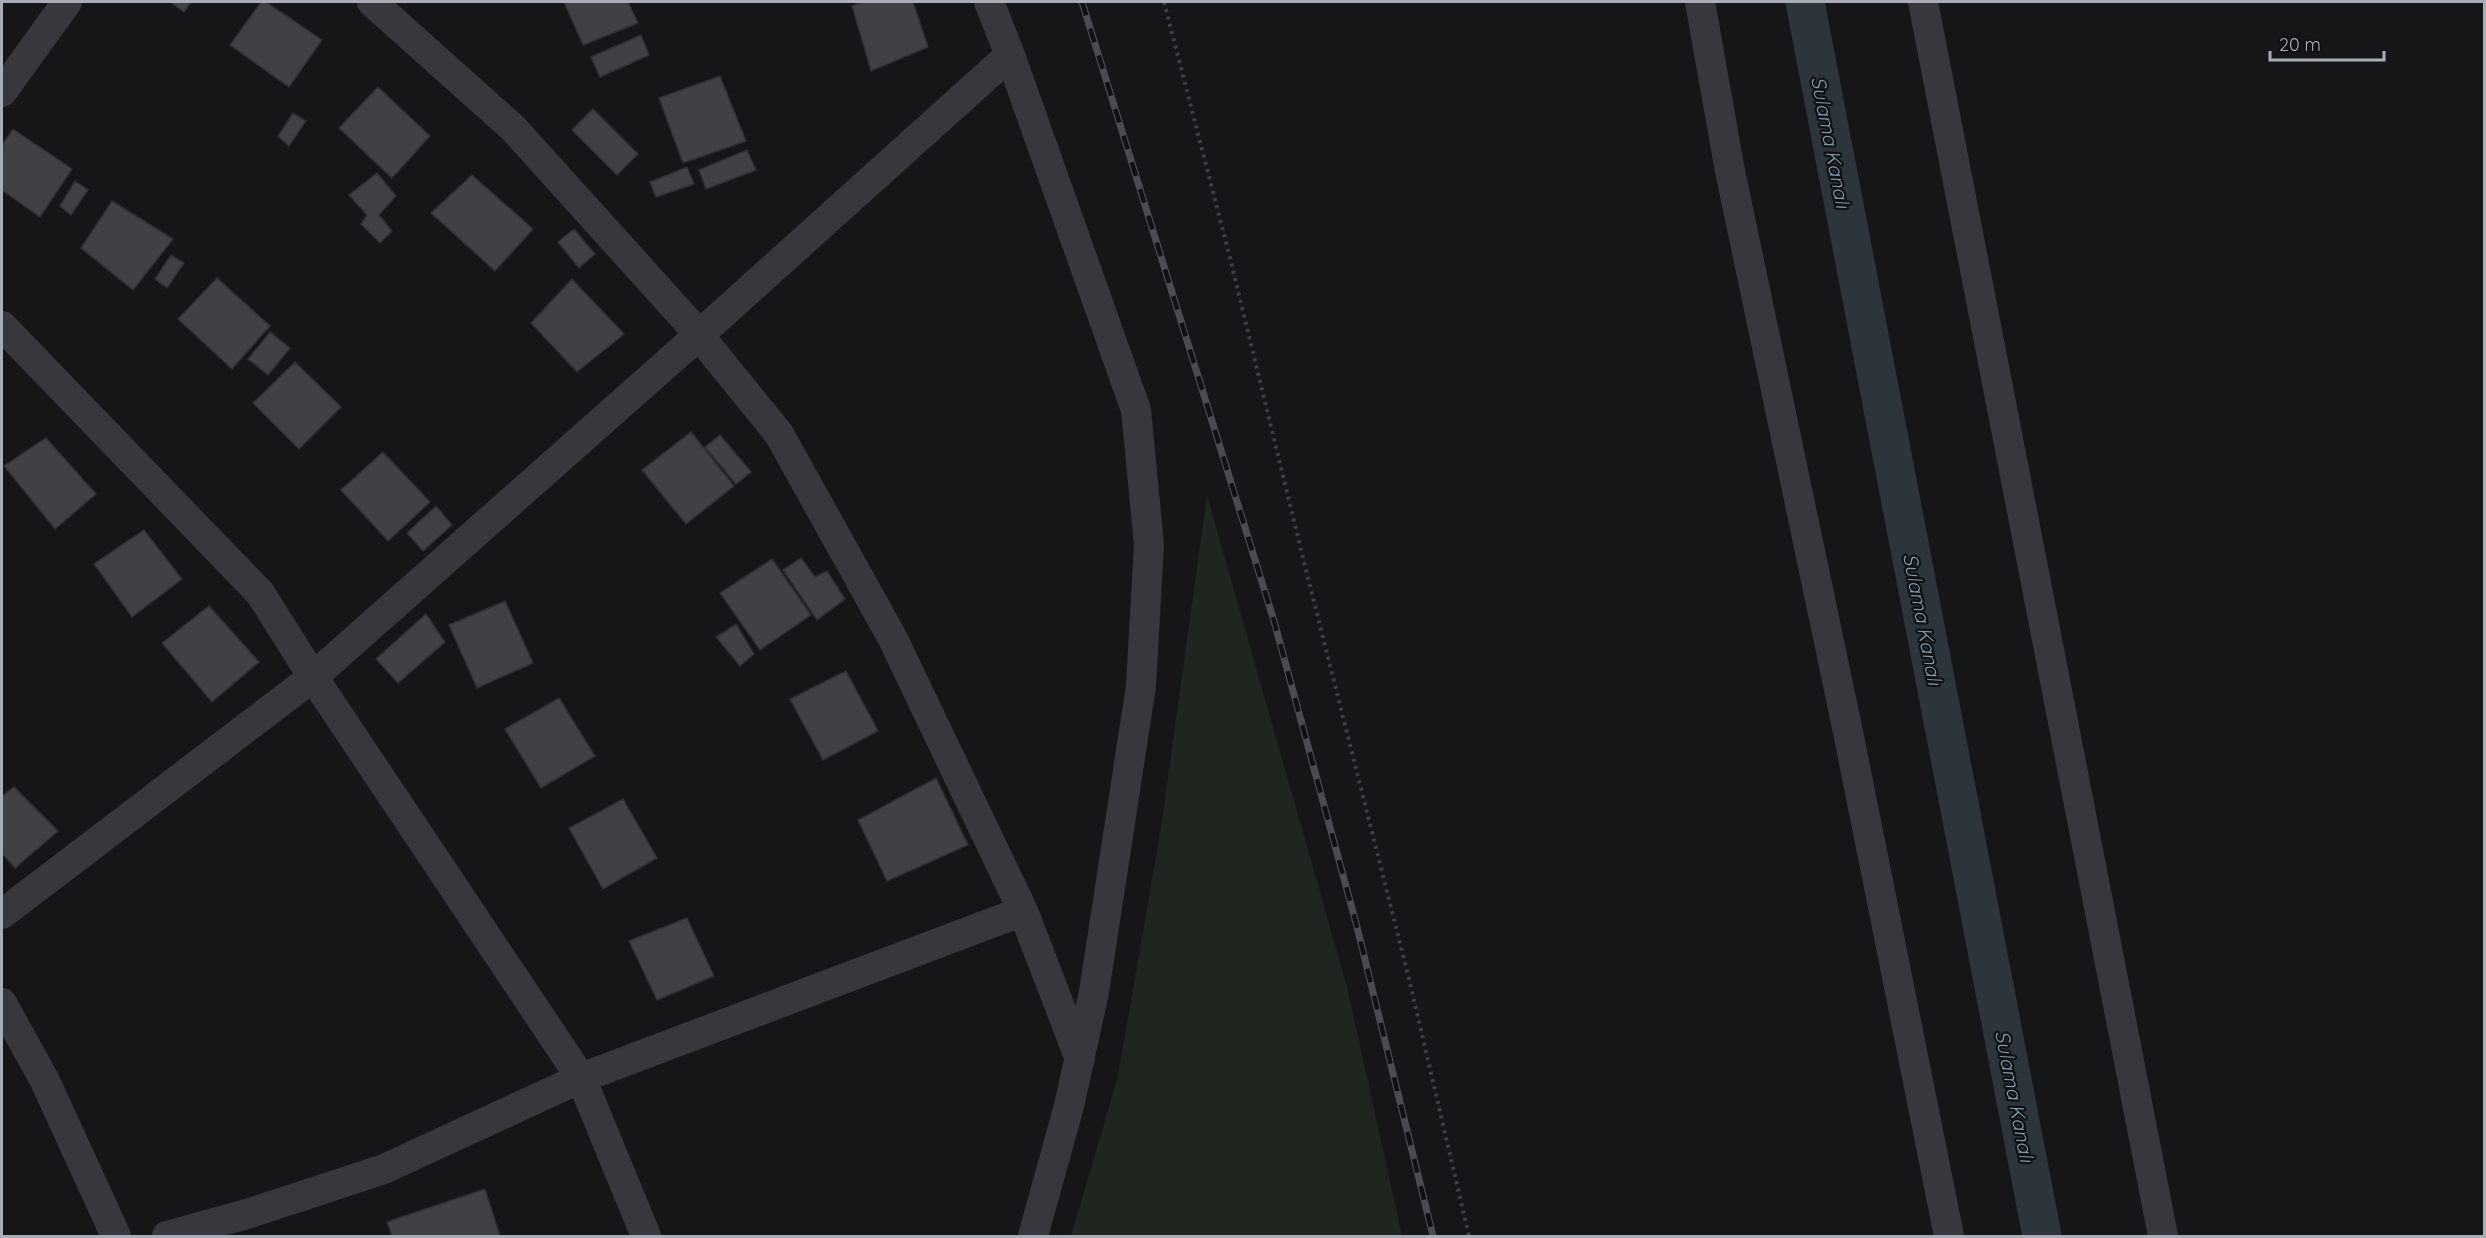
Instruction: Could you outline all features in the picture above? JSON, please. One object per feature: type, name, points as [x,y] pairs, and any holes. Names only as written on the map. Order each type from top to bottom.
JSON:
[{"type":"street","points":[[2,92],[67,2]]},
{"type":"street","points":[[372,2],[513,128],[699,335],[779,434],[893,639],[1023,910],[1080,1059]]},
{"type":"street","points":[[989,2],[1136,410],[1149,544],[1141,686],[1094,992],[1080,1059],[1033,1236]]},
{"type":"street","points":[[1700,2],[1730,171],[1845,720],[1949,1236]]},
{"type":"street","points":[[1923,2],[2163,1236]]},
{"type":"street","points":[[2,914],[313,677],[699,335],[1010,55]]},
{"type":"street","points":[[2,326],[260,593],[313,677],[581,1078],[646,1236]]},
{"type":"street","points":[[167,1236],[247,1214],[384,1169],[581,1078],[1023,910]]},
{"type":"street","points":[[2,1003],[45,1081],[116,1236]]},
{"type":"path","points":[[1164,2],[1409,979],[1469,1236]]},
{"type":"shaded area","points":[[1207,495],[1347,987],[1402,1236],[1071,1236],[1118,1076],[1161,828]]},
{"type":"building","points":[[170,2],[191,2],[184,12]]},
{"type":"building","points":[[261,2],[266,2],[322,40],[289,87],[230,45]]},
{"type":"building","points":[[564,2],[628,2],[638,23],[583,45]]},
{"type":"building","points":[[863,2],[913,2],[928,47],[871,71],[852,6]]},
{"type":"building","points":[[641,35],[649,55],[600,77],[591,57]]},
{"type":"building","points":[[720,76],[746,141],[683,163],[659,98]]},
{"type":"building","points":[[378,87],[430,136],[392,178],[339,128]]},
{"type":"building","points":[[593,109],[638,154],[617,175],[572,130]]},
{"type":"building","points":[[293,113],[306,121],[289,146],[278,136]]},
{"type":"building","points":[[13,129],[72,169],[40,217],[2,190],[2,145]]},
{"type":"building","points":[[747,150],[756,170],[706,189],[699,170]]},
{"type":"building","points":[[687,167],[694,184],[656,197],[650,182]]},
{"type":"building","points":[[377,173],[396,196],[379,215],[392,231],[380,243],[361,224],[367,215],[349,195]]},
{"type":"building","points":[[472,175],[533,229],[495,271],[431,213]]},
{"type":"building","points":[[75,181],[88,190],[71,215],[60,206]]},
{"type":"building","points":[[112,201],[173,239],[133,290],[81,248]]},
{"type":"building","points":[[574,229],[595,254],[579,268],[558,242]]},
{"type":"building","points":[[171,255],[184,263],[167,288],[155,279]]},
{"type":"building","points":[[217,278],[270,326],[232,369],[178,319]]},
{"type":"building","points":[[572,279],[624,334],[577,372],[531,323]]},
{"type":"building","points":[[270,332],[290,348],[268,375],[248,359]]},
{"type":"building","points":[[295,362],[341,407],[299,449],[253,403]]},
{"type":"building","points":[[691,432],[734,486],[686,524],[642,470]]},
{"type":"building","points":[[720,435],[751,472],[736,484],[705,447]]},
{"type":"building","points":[[46,438],[96,494],[55,529],[4,466]]},
{"type":"building","points":[[383,452],[430,502],[388,541],[341,490]]},
{"type":"building","points":[[436,506],[452,525],[423,551],[407,533]]},
{"type":"building","points":[[144,530],[182,579],[132,617],[94,564]]},
{"type":"building","points":[[801,558],[815,577],[827,571],[845,599],[817,620],[783,570]]},
{"type":"building","points":[[772,559],[811,615],[760,650],[720,593]]},
{"type":"building","points":[[505,601],[533,663],[477,688],[449,625]]},
{"type":"building","points":[[209,606],[259,662],[212,702],[162,643]]},
{"type":"building","points":[[426,614],[445,642],[398,683],[376,659]]},
{"type":"building","points":[[736,624],[754,654],[740,666],[716,637]]},
{"type":"building","points":[[846,671],[878,731],[823,760],[790,699]]},
{"type":"building","points":[[559,698],[595,756],[541,788],[505,729]]},
{"type":"building","points":[[936,778],[968,845],[887,881],[858,820]]},
{"type":"building","points":[[14,787],[58,831],[15,868],[2,854],[2,796]]},
{"type":"building","points":[[623,799],[657,858],[603,889],[569,828]]},
{"type":"building","points":[[687,918],[714,976],[657,1000],[629,941]]},
{"type":"building","points":[[485,1189],[500,1236],[392,1236],[387,1222]]},
{"type":"waterway","name":"Sulama Kanalı","points":[[1805,2],[2042,1236]]},
{"type":"railway","points":[[1082,2],[1274,621],[1356,923],[1433,1236]]}]
